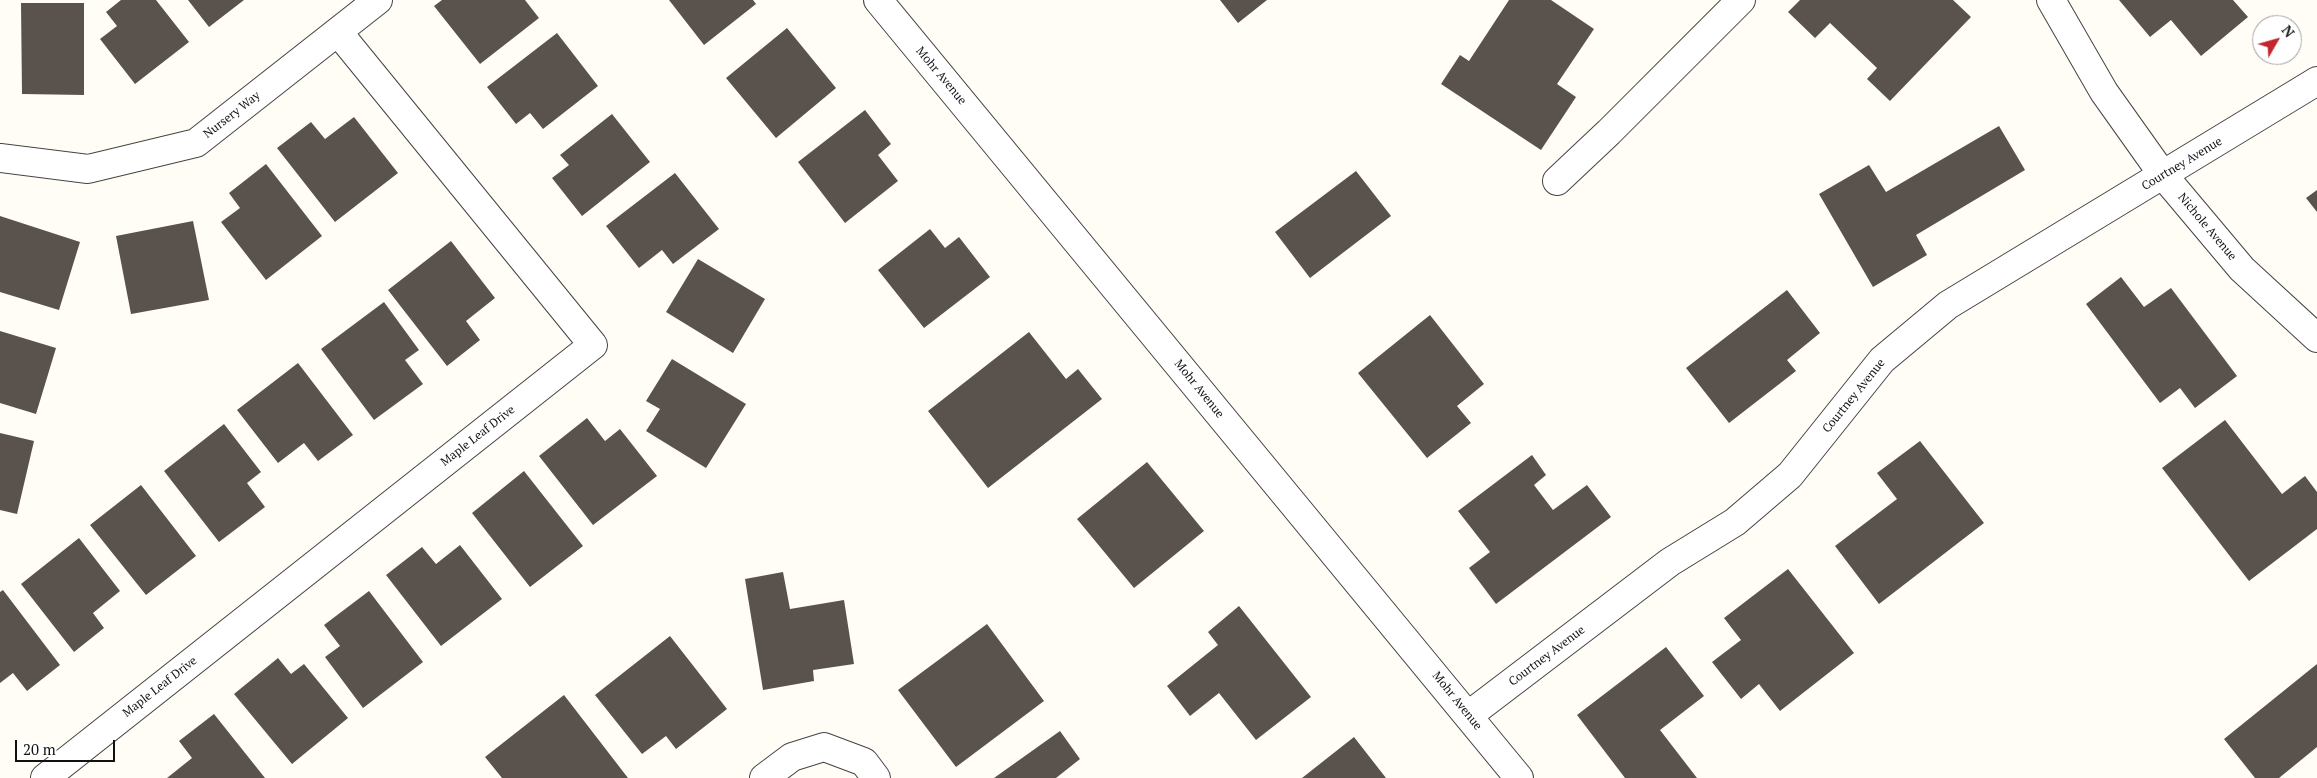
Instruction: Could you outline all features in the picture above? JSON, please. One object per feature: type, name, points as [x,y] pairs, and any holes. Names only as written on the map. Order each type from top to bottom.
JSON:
[{"type":"street","name":"Nursery Way","points":[[0,158],[88,169],[196,143],[378,0]]},
{"type":"street","name":"Mohr Avenue","points":[[878,0],[1519,778]]},
{"type":"street","points":[[1556,181],[1609,132],[1740,0]]},
{"type":"street","name":"Nichole Avenue","points":[[2051,0],[2104,92],[2163,175],[2242,269],[2317,338]]},
{"type":"street","name":"Maple Leaf Drive","points":[[45,778],[593,345],[338,32]]},
{"type":"street","name":"Courtney Avenue","points":[[1469,715],[1670,562],[1735,522],[1790,475],[1882,360],[1948,305],[2317,82]]},
{"type":"street","points":[[764,778],[792,757],[824,747],[864,762],[876,778]]},
{"type":"building","points":[[121,0],[156,0],[189,42],[135,84],[100,39],[117,26],[106,12]]},
{"type":"building","points":[[188,0],[244,0],[209,27]]},
{"type":"building","points":[[442,0],[525,0],[539,18],[480,64],[434,6]]},
{"type":"building","points":[[669,0],[753,0],[756,4],[704,45]]},
{"type":"building","points":[[1220,0],[1267,0],[1238,23]]},
{"type":"building","points":[[1509,0],[1551,0],[1594,29],[1557,84],[1576,97],[1541,150],[1441,84],[1460,55],[1469,61]]},
{"type":"building","points":[[1800,0],[1953,0],[1971,17],[1890,101],[1867,79],[1877,68],[1830,23],[1815,38],[1788,12]]},
{"type":"building","points":[[2119,0],[2233,0],[2248,17],[2201,56],[2171,20],[2150,37]]},
{"type":"building","points":[[21,3],[84,3],[84,95],[22,94]]},
{"type":"building","points":[[787,28],[836,88],[776,138],[726,78]]},
{"type":"building","points":[[557,33],[598,86],[543,129],[530,113],[516,124],[487,87]]},
{"type":"building","points":[[865,110],[891,144],[878,155],[898,181],[845,223],[798,162]]},
{"type":"building","points":[[612,114],[650,162],[582,216],[552,178],[569,165],[560,155]]},
{"type":"building","points":[[354,117],[398,173],[335,222],[277,148],[311,122],[325,139]]},
{"type":"building","points":[[1999,126],[2025,170],[1916,235],[1927,255],[1873,287],[1819,194],[1869,165],[1886,192]]},
{"type":"building","points":[[266,164],[322,236],[266,280],[221,222],[240,208],[229,193]]},
{"type":"building","points":[[1356,171],[1391,216],[1310,278],[1275,232]]},
{"type":"building","points":[[675,173],[719,229],[673,264],[662,250],[639,268],[606,226]]},
{"type":"building","points":[[2317,190],[2317,212],[2306,198]]},
{"type":"building","points":[[0,216],[80,242],[59,310],[0,292]]},
{"type":"building","points":[[193,221],[209,300],[131,314],[116,236]]},
{"type":"building","points":[[930,229],[945,248],[959,237],[990,277],[924,328],[878,270]]},
{"type":"building","points":[[451,241],[495,298],[466,321],[480,340],[447,366],[388,290]]},
{"type":"building","points":[[698,259],[765,299],[733,353],[666,312]]},
{"type":"building","points":[[2121,277],[2144,307],[2171,288],[2237,376],[2195,408],[2180,388],[2160,403],[2086,304]]},
{"type":"building","points":[[1787,290],[1820,333],[1787,360],[1796,371],[1729,423],[1686,368]]},
{"type":"building","points":[[384,302],[419,350],[405,360],[423,384],[374,420],[321,349]]},
{"type":"building","points":[[1430,315],[1484,384],[1457,406],[1471,423],[1427,458],[1358,373]]},
{"type":"building","points":[[0,331],[56,348],[36,414],[0,403]]},
{"type":"building","points":[[1029,332],[1066,379],[1078,369],[1102,399],[988,488],[928,411]]},
{"type":"building","points":[[672,359],[746,404],[706,468],[646,431],[660,409],[646,401]]},
{"type":"building","points":[[298,363],[353,435],[318,461],[304,443],[278,463],[237,410]]},
{"type":"building","points":[[587,418],[605,441],[620,429],[657,476],[593,525],[539,456]]},
{"type":"building","points":[[2225,420],[2282,494],[2305,476],[2317,492],[2317,529],[2249,581],[2162,468]]},
{"type":"building","points":[[224,424],[261,472],[247,483],[265,507],[219,542],[164,471]]},
{"type":"building","points":[[0,433],[34,441],[17,514],[0,510]]},
{"type":"building","points":[[1920,441],[1984,523],[1879,604],[1835,546],[1897,499],[1877,473]]},
{"type":"building","points":[[1532,455],[1546,475],[1534,485],[1553,510],[1587,485],[1611,517],[1496,604],[1469,568],[1490,552],[1458,511]]},
{"type":"building","points":[[1147,462],[1204,531],[1134,588],[1077,519]]},
{"type":"building","points":[[524,471],[583,546],[530,587],[472,513]]},
{"type":"building","points":[[141,485],[196,556],[146,595],[90,525]]},
{"type":"building","points":[[79,538],[120,591],[93,613],[104,628],[74,652],[21,584]]},
{"type":"building","points":[[460,545],[502,599],[441,646],[386,575],[422,547],[436,564]]},
{"type":"building","points":[[1788,569],[1854,653],[1780,711],[1759,684],[1741,699],[1712,662],[1741,640],[1724,618]]},
{"type":"building","points":[[783,572],[790,609],[844,600],[854,664],[813,670],[814,681],[763,690],[745,579]]},
{"type":"building","points":[[3,590],[60,665],[27,691],[13,673],[0,683],[0,592]]},
{"type":"building","points":[[369,591],[423,662],[363,708],[325,657],[340,646],[324,625]]},
{"type":"building","points":[[1239,606],[1311,697],[1256,740],[1219,693],[1190,716],[1167,686],[1218,645],[1208,632]]},
{"type":"building","points":[[987,624],[1044,701],[956,767],[898,690]]},
{"type":"building","points":[[670,636],[727,709],[676,749],[666,736],[642,754],[595,695]]},
{"type":"building","points":[[1666,647],[1704,696],[1660,730],[1697,778],[1625,778],[1577,715]]},
{"type":"building","points":[[278,658],[291,674],[304,664],[348,718],[292,764],[234,694]]},
{"type":"building","points":[[2317,664],[2317,747],[2279,778],[2255,778],[2224,739]]},
{"type":"building","points":[[564,695],[628,778],[502,778],[485,757]]},
{"type":"building","points":[[214,714],[265,778],[167,778],[192,758],[179,741]]},
{"type":"building","points":[[1060,731],[1080,759],[1056,778],[994,778]]},
{"type":"building","points":[[1354,737],[1386,778],[1302,778]]}]
